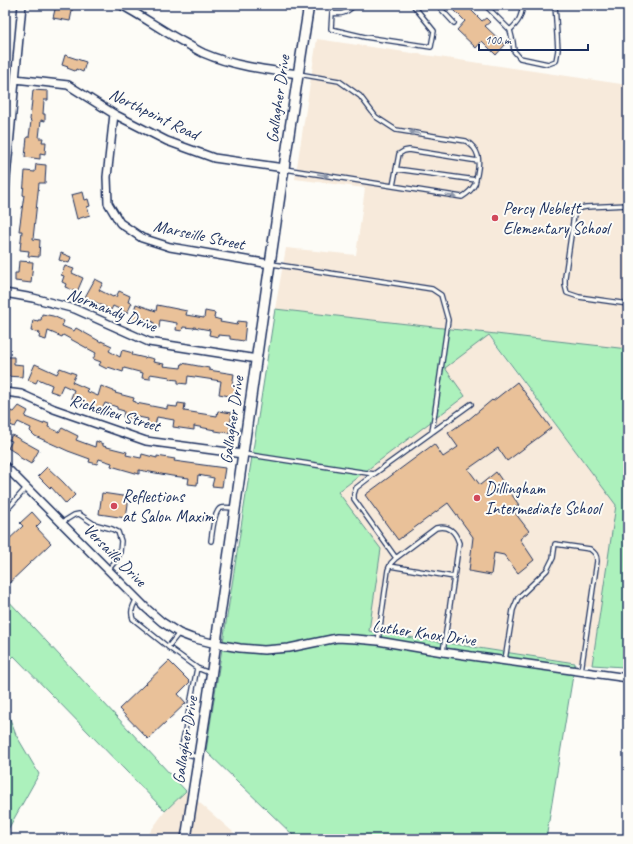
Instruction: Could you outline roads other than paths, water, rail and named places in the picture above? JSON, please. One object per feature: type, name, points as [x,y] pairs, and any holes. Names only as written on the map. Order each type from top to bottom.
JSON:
[{"type":"street","points":[[5,189],[22,5]]},
{"type":"street","points":[[121,5],[202,53],[254,68],[298,74]]},
{"type":"street","name":"Gallagher Drive","points":[[186,839],[212,674],[270,264],[309,5]]},
{"type":"street","name":"Northpoint Road","points":[[15,79],[68,85],[114,114],[167,141],[214,158],[284,168]]},
{"type":"street","name":"Marseille Street","points":[[114,114],[107,177],[108,204],[120,223],[142,238],[170,247],[270,264]]},
{"type":"street","name":"Normandy Drive","points":[[5,293],[33,298],[75,309],[149,342],[257,359]]},
{"type":"street","name":"Richellieu Street","points":[[5,392],[21,394],[54,409],[146,441],[243,454]]},
{"type":"street","name":"Versaille Drive","points":[[5,466],[162,622],[179,633],[216,644]]},
{"type":"street","name":"Luther Knox Drive","points":[[216,644],[264,650],[289,648],[337,638],[356,639],[628,678]]},
{"type":"lane","points":[[334,5],[331,29],[366,37],[431,48],[434,31],[413,5]]},
{"type":"lane","points":[[332,13],[341,14],[347,12],[355,5]]},
{"type":"lane","points":[[441,5],[441,9],[454,23]]},
{"type":"lane","points":[[485,5],[510,30],[514,51],[520,58],[548,64],[556,61],[558,50],[555,5]]},
{"type":"lane","points":[[510,30],[515,26],[520,18],[523,5]]},
{"type":"lane","points":[[284,168],[462,197],[469,193],[475,184],[478,168],[478,154],[473,146],[466,141],[396,130],[376,117],[360,96],[339,81],[298,74]]},
{"type":"lane","points":[[393,186],[399,154],[404,151],[409,150],[478,161]]},
{"type":"lane","points":[[396,169],[476,180]]},
{"type":"lane","points":[[628,205],[586,207],[576,209],[565,277],[567,293],[580,297],[628,304]]},
{"type":"lane","points":[[270,264],[432,289],[441,295],[448,320],[432,432]]},
{"type":"lane","points":[[396,558],[354,500],[356,488],[471,404]]},
{"type":"lane","points":[[243,454],[374,474]]},
{"type":"lane","points":[[5,512],[26,488]]},
{"type":"lane","points":[[211,541],[218,510],[221,508],[235,508]]},
{"type":"lane","points":[[61,522],[74,514],[79,514],[94,524],[118,532],[121,541],[120,552],[118,558],[108,570]]},
{"type":"lane","points":[[378,641],[388,570],[390,566],[396,558],[436,528],[443,526],[448,528],[457,537],[459,543],[443,652]]},
{"type":"lane","points":[[505,660],[513,610],[518,598],[547,570],[553,558],[555,544],[590,549],[597,556],[597,561],[581,671]]},
{"type":"lane","points":[[390,566],[454,577]]},
{"type":"lane","points":[[137,598],[131,609],[133,620],[196,668],[212,674]]},
{"type":"lane","points":[[168,647],[179,633]]},
{"type":"lane","points":[[196,668],[182,750],[187,754],[198,758]]},
{"type":"place","name":"Percy Neblett Elementary School","points":[[495,218]]},
{"type":"place","name":"Dillingham Intermediate School","points":[[477,498]]},
{"type":"place","name":"Reflections at Salon Maxim","points":[[114,506]]}]
